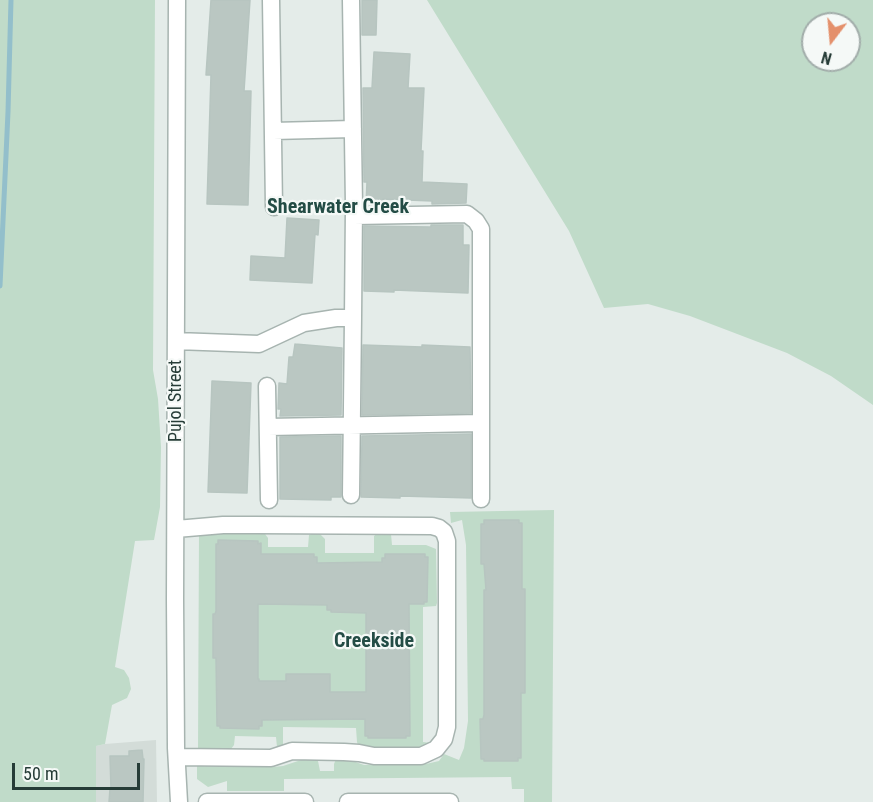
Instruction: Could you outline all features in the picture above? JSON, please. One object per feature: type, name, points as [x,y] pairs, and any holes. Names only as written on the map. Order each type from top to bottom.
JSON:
[{"type":"street","name":"Pujol Street","points":[[177,0],[176,529],[179,802]]},
{"type":"street","points":[[271,0],[274,207]]},
{"type":"street","points":[[351,0],[354,216],[351,495]]},
{"type":"street","points":[[273,131],[353,129]]},
{"type":"street","points":[[354,216],[467,214],[476,221],[481,230],[481,499]]},
{"type":"street","points":[[176,341],[259,344],[304,323],[353,318]]},
{"type":"street","points":[[267,386],[269,500]]},
{"type":"street","points":[[268,426],[481,423]]},
{"type":"street","points":[[176,529],[223,525],[432,526],[444,532],[447,541],[447,727],[444,739],[436,749],[421,756],[374,756],[344,752],[292,751],[271,758],[177,757]]},
{"type":"street","points":[[207,802],[305,802]]},
{"type":"street","points":[[348,802],[450,802]]},
{"type":"shaded area","points":[[156,740],[157,802],[96,802],[96,746]]},
{"type":"green space","points":[[0,0],[155,0],[153,370],[158,399],[161,447],[160,507],[154,540],[135,541],[115,667],[124,670],[129,678],[131,689],[127,698],[112,705],[105,744],[96,746],[96,802],[0,802]]},
{"type":"green space","points":[[427,0],[873,0],[873,405],[831,376],[787,353],[690,316],[648,304],[604,308],[569,231]]},
{"type":"green space","points":[[554,510],[552,802],[524,802],[524,789],[512,789],[511,777],[284,779],[284,791],[227,791],[227,781],[208,787],[197,779],[197,766],[273,767],[312,759],[318,761],[320,771],[334,771],[336,759],[347,759],[364,765],[426,764],[439,761],[444,754],[459,760],[464,748],[468,721],[466,545],[462,520],[451,523],[450,512]]},
{"type":"green space","points":[[377,533],[391,534],[392,545],[426,545],[436,549],[437,603],[436,606],[423,607],[423,742],[431,743],[429,748],[365,747],[358,745],[356,728],[283,727],[283,745],[280,748],[277,747],[276,737],[235,736],[231,749],[198,748],[199,534],[265,534],[268,538],[268,547],[308,547],[309,535],[320,534],[325,539],[325,553],[374,553],[374,536]]},
{"type":"building","points":[[211,0],[250,0],[244,91],[251,91],[248,205],[207,204],[211,75],[206,75]]},
{"type":"building","points":[[362,0],[377,0],[376,35],[362,35]]},
{"type":"building","points":[[374,52],[410,54],[408,88],[424,88],[422,182],[467,184],[466,203],[432,204],[432,201],[383,199],[383,205],[366,205],[363,88],[372,88]]},
{"type":"building","points":[[287,218],[319,220],[318,235],[315,234],[312,283],[250,280],[251,256],[285,258]]},
{"type":"building","points":[[431,225],[463,225],[463,245],[469,245],[468,293],[364,291],[364,226],[431,227]]},
{"type":"building","points":[[295,344],[342,348],[341,415],[280,416],[279,383],[287,384],[289,357],[293,357]]},
{"type":"building","points":[[363,345],[470,347],[471,413],[362,415]]},
{"type":"building","points":[[212,381],[251,383],[247,493],[208,492]]},
{"type":"building","points":[[471,434],[471,498],[361,497],[362,436]]},
{"type":"building","points":[[341,436],[341,497],[331,497],[331,500],[280,499],[280,437]]},
{"type":"building","points":[[484,520],[519,520],[519,523],[522,523],[522,589],[525,589],[525,693],[521,693],[521,758],[518,758],[518,761],[484,761],[481,759],[480,719],[483,719],[484,715],[484,590],[486,590],[484,564],[481,564],[481,524],[484,524]]},
{"type":"building","points":[[218,540],[258,541],[258,544],[261,543],[261,554],[314,554],[314,557],[317,557],[317,563],[382,562],[385,554],[425,554],[425,557],[428,557],[427,602],[409,604],[410,736],[406,738],[368,738],[365,736],[365,719],[262,720],[262,726],[259,726],[259,729],[217,726],[213,614],[216,611],[216,544]],"holes":[[[258,604],[327,605],[327,610],[331,612],[366,613],[366,692],[330,692],[330,674],[286,674],[286,681],[259,681]]]},
{"type":"building","points":[[142,750],[144,759],[143,802],[109,802],[110,756],[129,756],[129,751]]},
{"type":"waterway","points":[[0,286],[11,0]]},
{"type":"district","name":"Shearwater Creek","points":[[338,208]]},
{"type":"district","name":"Creekside","points":[[374,642]]}]
